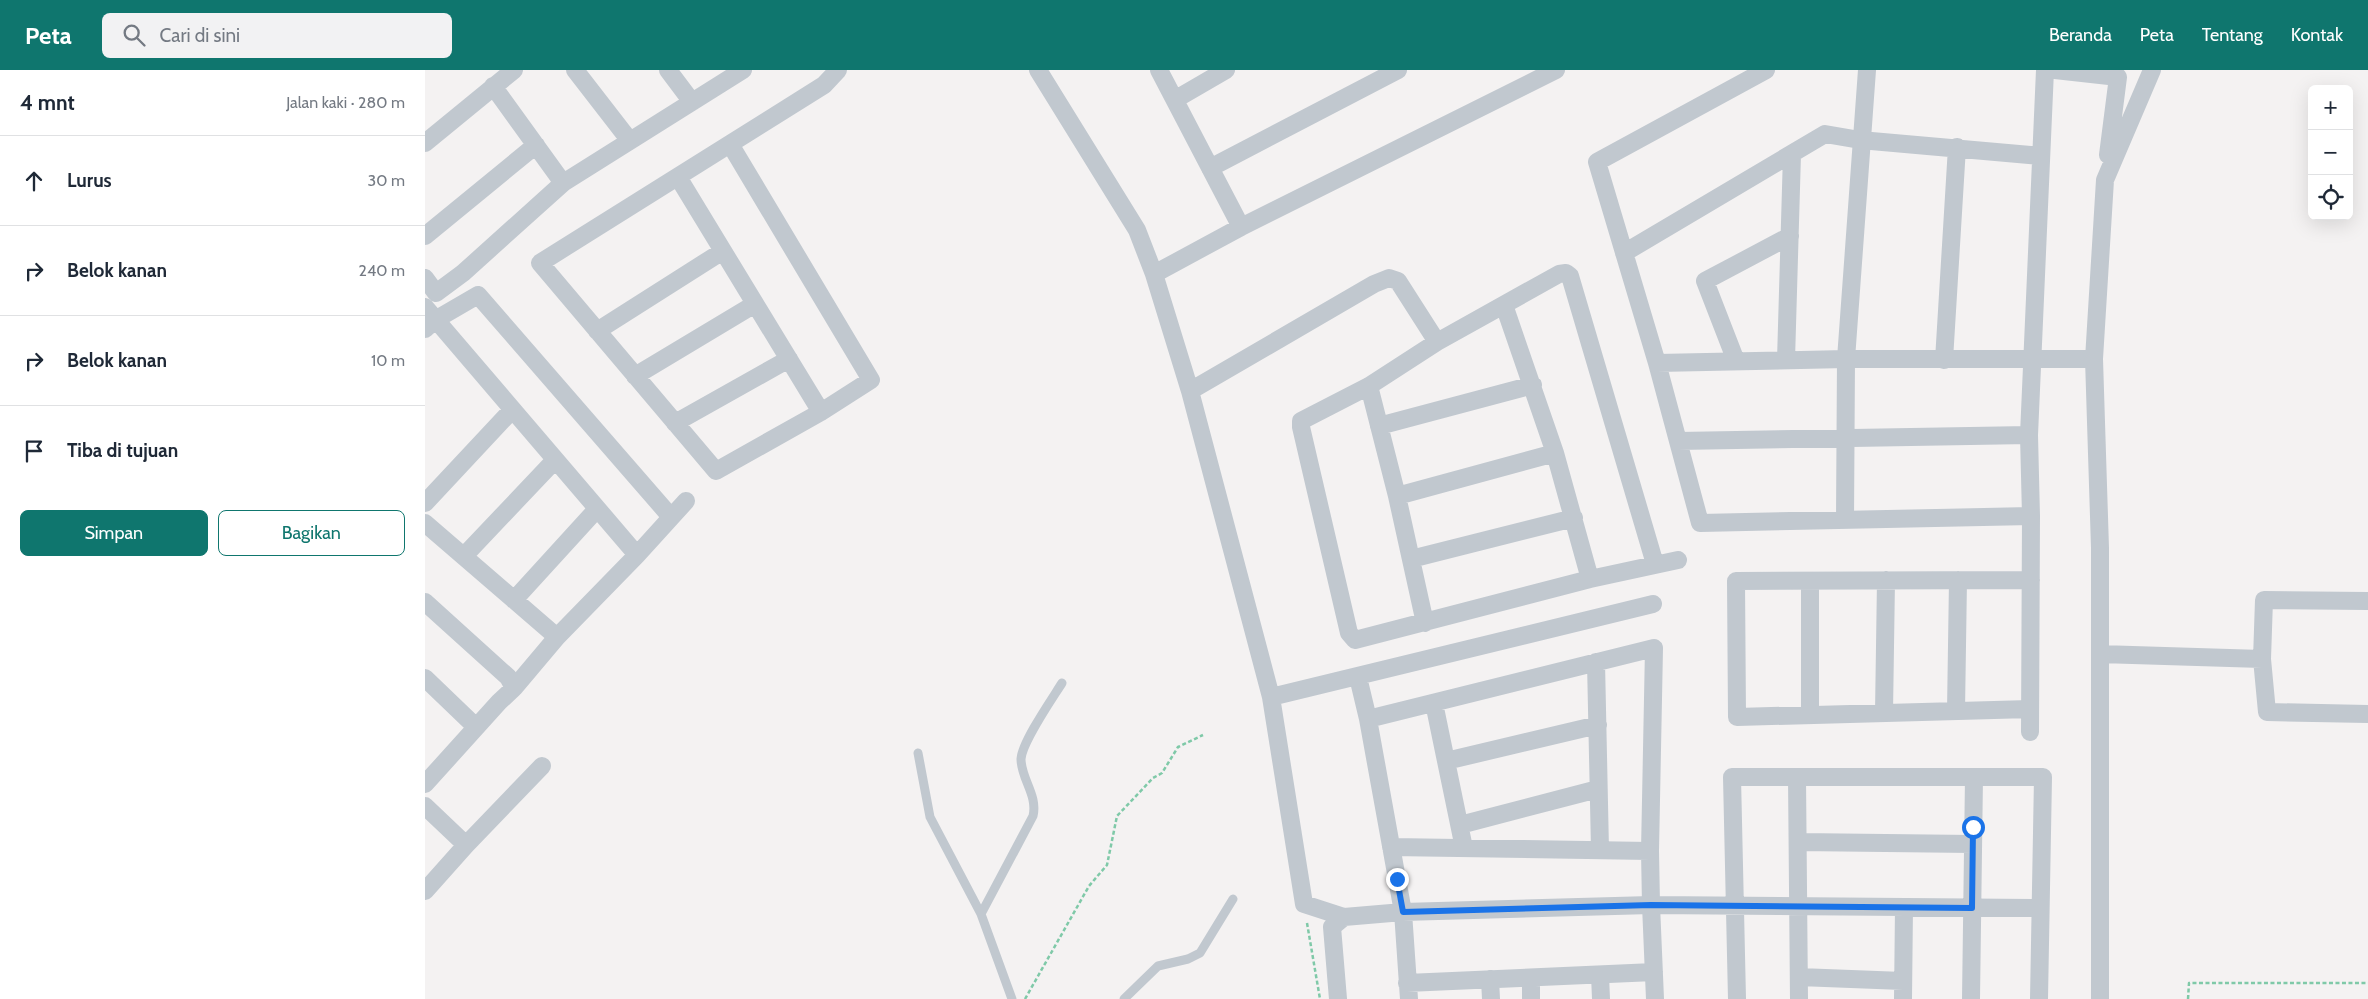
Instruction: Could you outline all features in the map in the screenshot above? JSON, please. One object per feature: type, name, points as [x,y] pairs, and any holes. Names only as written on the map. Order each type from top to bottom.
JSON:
[{"type":"street","points":[[425,143],[514,70]]},
{"type":"street","points":[[575,70],[630,141]]},
{"type":"street","points":[[669,70],[692,102]]},
{"type":"street","points":[[425,278],[430,297],[463,272],[563,183],[743,70]]},
{"type":"street","points":[[729,144],[871,380],[821,412],[716,471],[540,264],[729,144],[824,85],[838,70]]},
{"type":"street","points":[[1038,70],[1137,230],[1154,274],[1190,390],[1271,697],[1304,904],[1343,917],[1403,912],[1651,905],[2040,908]]},
{"type":"street","points":[[1159,70],[1176,99],[1209,168],[1241,227]]},
{"type":"street","points":[[1176,99],[1226,70]]},
{"type":"street","points":[[1209,168],[1371,77],[1398,70]]},
{"type":"street","points":[[1154,274],[1241,227],[1556,70]]},
{"type":"street","points":[[1766,70],[1597,162],[1657,363],[1700,523],[2031,516]]},
{"type":"street","points":[[1845,520],[1846,359],[1860,140],[1867,70]]},
{"type":"street","points":[[2030,732],[2031,516],[2029,435],[2045,70]]},
{"type":"street","points":[[2055,70],[2118,78],[2105,180],[2094,359],[2100,548],[2100,999]]},
{"type":"street","points":[[2105,180],[2152,70]]},
{"type":"street","points":[[493,86],[563,183]]},
{"type":"street","points":[[1624,253],[1825,134],[1860,140],[1957,147],[2041,156]]},
{"type":"street","points":[[425,236],[536,145]]},
{"type":"street","points":[[1944,360],[1957,147]]},
{"type":"street","points":[[1786,360],[1792,154]]},
{"type":"street","points":[[678,177],[821,412]]},
{"type":"street","points":[[1735,361],[1705,281],[1790,236]]},
{"type":"street","points":[[597,331],[723,251]]},
{"type":"street","points":[[1655,564],[1570,276],[1566,273],[1559,274],[1437,342],[1369,386],[1301,421],[1342,605],[1349,633],[1355,640],[1590,579],[1678,560]]},
{"type":"street","points":[[1190,390],[1374,284],[1389,278],[1398,281],[1437,342]]},
{"type":"street","points":[[637,555],[512,410],[428,319],[478,295],[671,517]]},
{"type":"street","points":[[635,376],[755,304]]},
{"type":"street","points":[[1505,305],[1555,452],[1590,579]]},
{"type":"street","points":[[675,423],[789,359]]},
{"type":"street","points":[[1657,363],[1846,359],[2094,359]]},
{"type":"street","points":[[1379,426],[1533,385]]},
{"type":"street","points":[[1369,386],[1397,496],[1425,623]]},
{"type":"street","points":[[425,503],[512,410]]},
{"type":"street","points":[[1678,441],[2029,435]]},
{"type":"street","points":[[1397,496],[1555,452]]},
{"type":"street","points":[[464,556],[555,460]]},
{"type":"street","points":[[428,775],[514,688],[557,638],[686,501]]},
{"type":"street","points":[[514,600],[597,508]]},
{"type":"street","points":[[1411,559],[1574,518]]},
{"type":"street","points":[[425,523],[557,638]]},
{"type":"street","points":[[1884,713],[1886,580]]},
{"type":"street","points":[[1956,711],[1957,580]]},
{"type":"street","points":[[2030,709],[1737,717],[1736,582],[2031,580]]},
{"type":"street","points":[[1809,715],[1810,581]]},
{"type":"street","points":[[2368,601],[2264,600],[2262,659],[2267,712],[2368,714]]},
{"type":"street","points":[[425,602],[508,677],[514,688]]},
{"type":"street","points":[[1271,697],[1653,604]]},
{"type":"street","points":[[1368,719],[1654,648],[1650,851],[1655,999]]},
{"type":"street","points":[[2100,654],[2262,659]]},
{"type":"street","points":[[1596,662],[1600,850]]},
{"type":"street","points":[[1358,677],[1368,719],[1403,912],[1408,991],[1490,979],[1654,972]]},
{"type":"street","points":[[425,678],[476,727]]},
{"type":"street","points":[[1434,702],[1464,848]]},
{"type":"street","points":[[1446,761],[1598,725]]},
{"type":"street","points":[[425,891],[466,845],[542,766]]},
{"type":"street","points":[[1737,999],[1732,776],[2043,776],[2039,999]]},
{"type":"street","points":[[1797,776],[1799,999]]},
{"type":"street","points":[[1971,999],[1974,777]]},
{"type":"street","points":[[1460,825],[1598,788]]},
{"type":"street","points":[[425,806],[466,845]]},
{"type":"street","points":[[1798,842],[1973,844]]},
{"type":"street","points":[[1391,847],[1650,851]]},
{"type":"street","points":[[1903,999],[1904,907]]},
{"type":"street","points":[[1338,999],[1332,926],[1343,917]]},
{"type":"street","points":[[1601,975],[1601,999]]},
{"type":"street","points":[[1799,977],[1903,981]]},
{"type":"street","points":[[1531,978],[1531,999]]},
{"type":"street","points":[[1490,979],[1491,999]]},
{"type":"lane","points":[[981,914],[1033,816],[1035,805],[1023,769],[1023,749],[1061,683]]},
{"type":"lane","points":[[918,752],[930,817],[981,914],[1012,999]]},
{"type":"lane","points":[[1124,999],[1157,966],[1188,959],[1200,953],[1233,899]]},
{"type":"path","points":[[1025,999],[1089,886],[1107,865],[1117,816],[1153,778],[1162,773],[1178,747],[1203,735]]},
{"type":"path","points":[[1304,904],[1320,999]]},
{"type":"path","points":[[2188,999],[2189,983],[2368,983]]},
{"type":"route","points":[[1397,879],[1403,912],[1651,905],[1972,908],[1973,827]]}]
